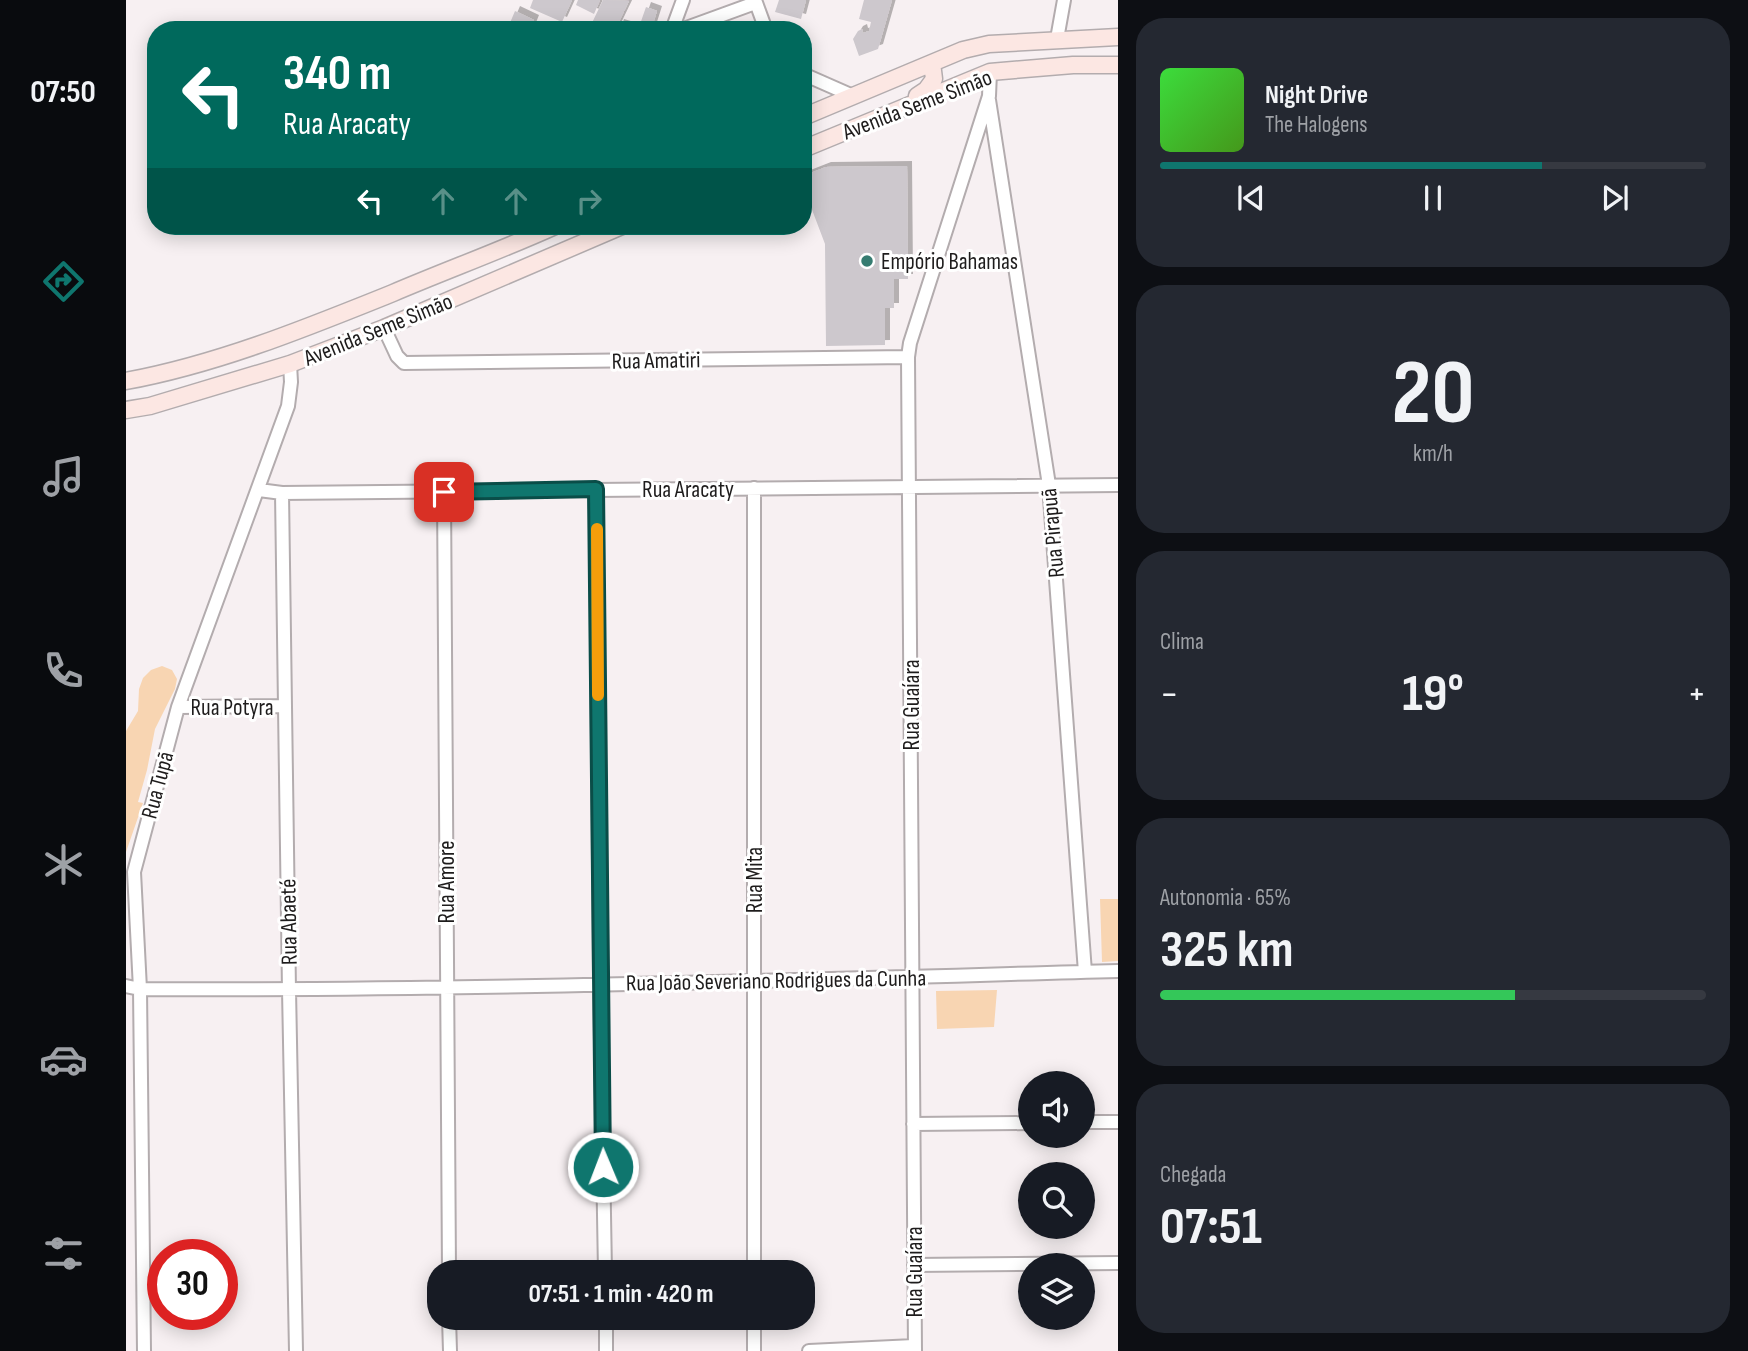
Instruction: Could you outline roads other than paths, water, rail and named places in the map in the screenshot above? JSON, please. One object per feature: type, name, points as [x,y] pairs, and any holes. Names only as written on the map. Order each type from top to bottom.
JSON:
[{"type":"main road","name":"Avenida Seme Simão","points":[[812,113],[963,50],[989,44],[1118,37]]},
{"type":"main road","points":[[898,108],[926,90],[934,79],[932,63]]},
{"type":"main road","name":"Avenida Seme Simão","points":[[812,145],[990,72],[1073,65],[1118,65]]},
{"type":"main road","name":"Avenida Seme Simão","points":[[126,381],[218,358],[311,326],[533,235]]},
{"type":"main road","name":"Avenida Seme Simão","points":[[126,411],[290,365],[384,328],[589,235]]},
{"type":"street","points":[[675,21],[683,0]]},
{"type":"street","points":[[1057,39],[1064,0]]},
{"type":"street","points":[[704,21],[755,1],[763,21]]},
{"type":"street","name":"Rua Guaíara","points":[[914,1348],[908,358],[910,343],[989,96],[990,72]]},
{"type":"street","points":[[812,78],[853,96]]},
{"type":"street","name":"Rua Pirapuã","points":[[989,96],[1049,485],[1085,972]]},
{"type":"street","name":"Rua Amatiri","points":[[384,328],[397,356],[404,363],[908,358]]},
{"type":"street","name":"Rua Tupã","points":[[144,1351],[140,989],[134,872],[178,707],[288,406],[292,382],[290,365]]},
{"type":"street","name":"Rua Aracaty","points":[[259,490],[282,493],[1118,485]]},
{"type":"street","name":"Rua Mita","points":[[754,488],[754,1260]]},
{"type":"street","points":[[596,489],[605,1260]]},
{"type":"street","name":"Rua Amore","points":[[444,492],[449,1260]]},
{"type":"street","name":"Rua Abaeté","points":[[282,493],[296,1351]]},
{"type":"street","name":"Rua Potyra","points":[[178,707],[285,706]]},
{"type":"street","name":"Rua João Severiano Rodrigues da Cunha","points":[[126,986],[140,989],[289,990],[754,982],[1118,971]]},
{"type":"street","points":[[1095,1122],[1118,1122]]},
{"type":"street","points":[[913,1124],[1018,1123]]},
{"type":"street","points":[[914,1265],[1118,1263]]},
{"type":"street","points":[[449,1330],[450,1351]]},
{"type":"street","points":[[606,1330],[606,1351]]},
{"type":"street","points":[[754,1330],[754,1351]]},
{"type":"street","points":[[809,1351],[914,1348]]},
{"type":"place","name":"Empório Bahamas","points":[[867,261]]}]
